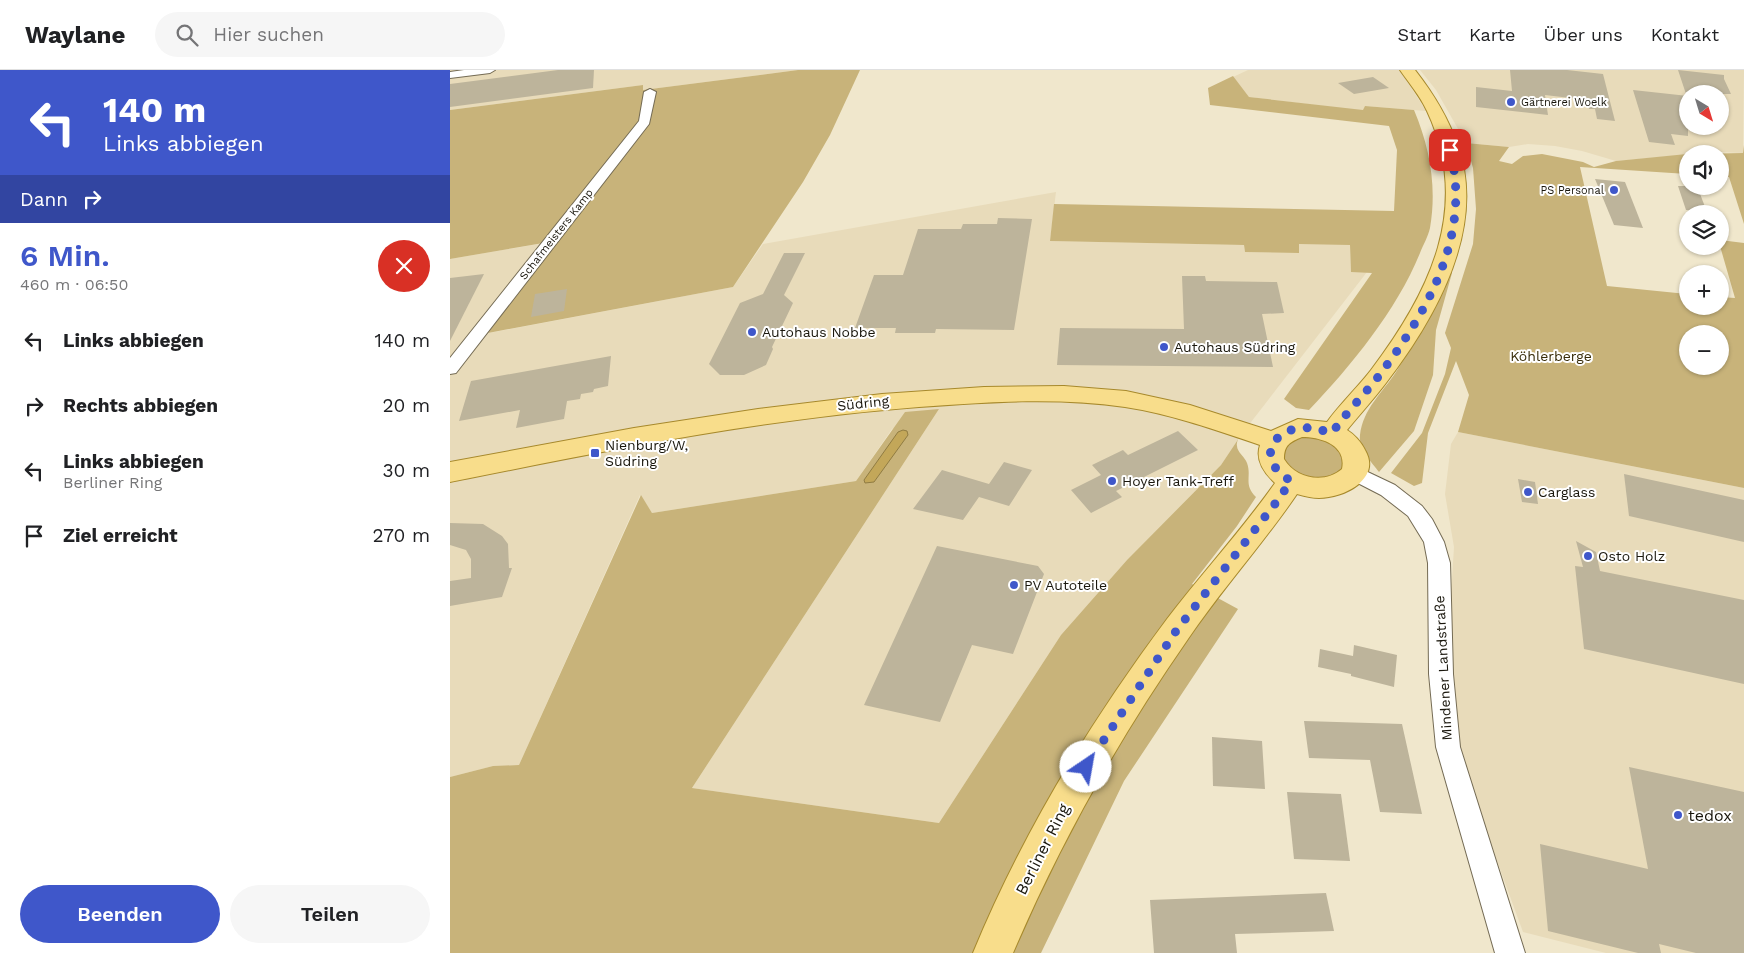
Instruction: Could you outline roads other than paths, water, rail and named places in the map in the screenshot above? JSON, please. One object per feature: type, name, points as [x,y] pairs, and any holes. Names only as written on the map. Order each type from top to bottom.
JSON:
[{"type":"main road","points":[[1332,433],[1377,378],[1412,327],[1441,274],[1453,234],[1456,190],[1454,168],[1445,133],[1431,104],[1407,70]]},
{"type":"main road","name":"Südring","points":[[450,472],[691,426],[796,410],[900,400],[1002,394],[1084,395],[1131,400],[1184,410],[1274,441]]},
{"type":"main road","points":[[1298,428],[1315,428],[1332,433],[1345,441],[1354,451],[1357,462],[1355,473],[1344,483],[1328,488],[1309,488],[1291,481],[1279,472],[1272,462],[1270,451],[1274,441],[1284,433],[1298,428]]},
{"type":"main road","name":"Berliner Ring","points":[[993,953],[1014,903],[1049,833],[1086,767],[1176,631],[1291,481]]},
{"type":"street","points":[[450,75],[490,70]]},
{"type":"street","name":"Schafmeisters Kamp","points":[[450,369],[644,121],[650,92]]},
{"type":"street","name":"Mindener Landstraße","points":[[1355,473],[1388,490],[1416,511],[1434,542],[1438,563],[1441,674],[1448,747],[1510,953]]},
{"type":"place","name":"Gärtnerei Woelk","points":[[1511,102]]},
{"type":"place","name":"PS Personal","points":[[1614,190]]},
{"type":"place","name":"Autohaus Nobbe","points":[[752,332]]},
{"type":"place","name":"Autohaus Südring","points":[[1164,347]]},
{"type":"place","name":"Nienburg/W, Südring","points":[[595,453]]},
{"type":"place","name":"Hoyer Tank-Treff","points":[[1112,481]]},
{"type":"place","name":"Carglass","points":[[1528,492]]},
{"type":"place","name":"Osto Holz","points":[[1588,556]]},
{"type":"place","name":"PV Autoteile","points":[[1014,585]]},
{"type":"place","name":"tedox","points":[[1678,815]]},
{"type":"park label","name":"Köhlerberge","points":[[1551,356]]}]
